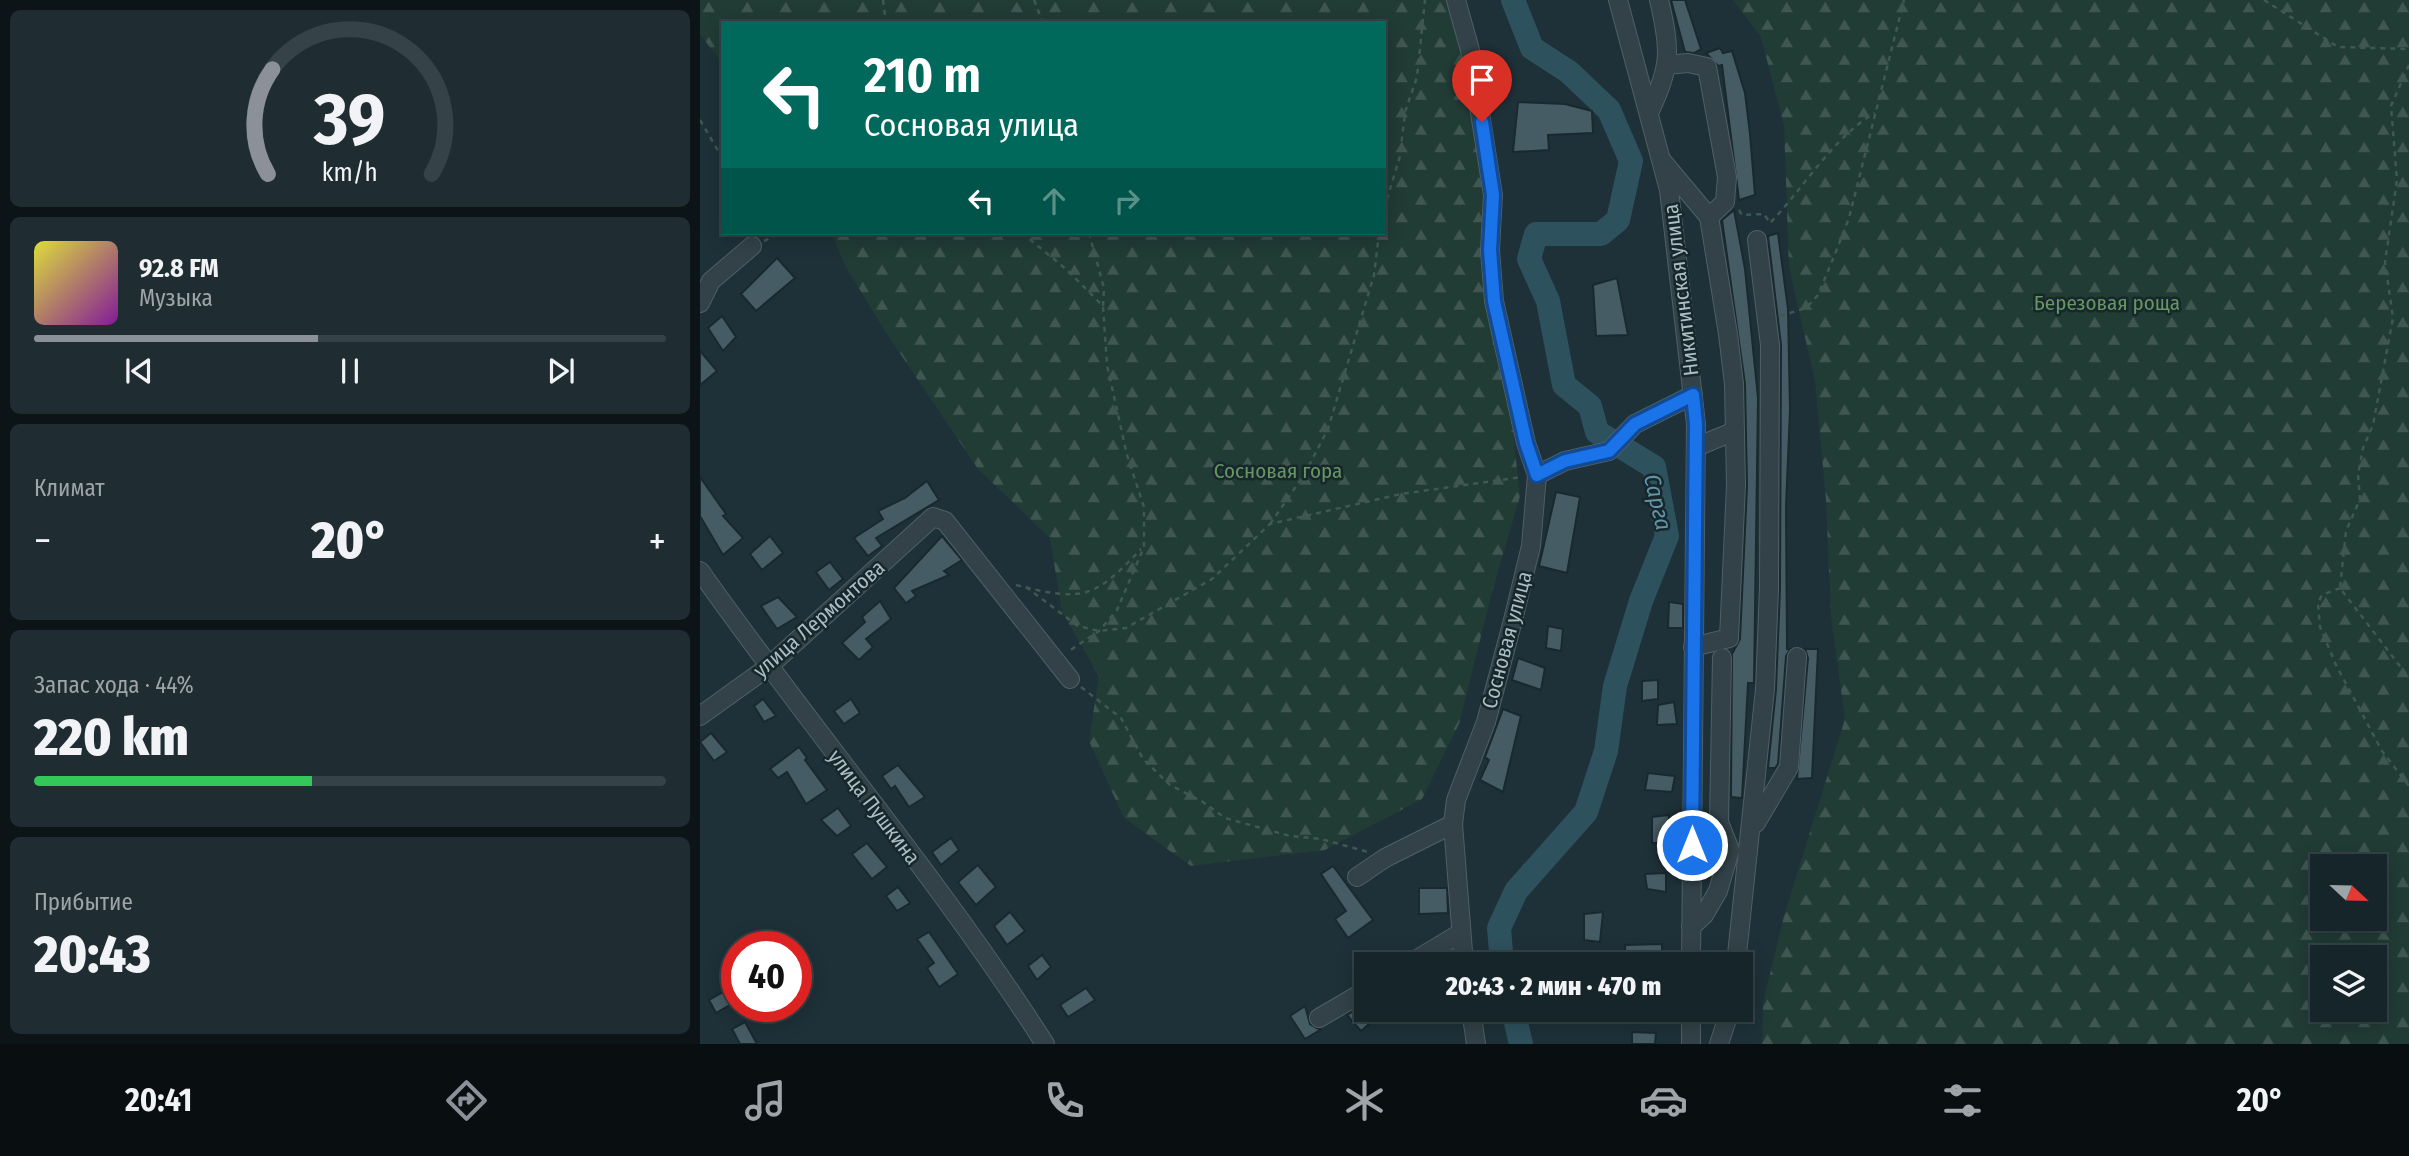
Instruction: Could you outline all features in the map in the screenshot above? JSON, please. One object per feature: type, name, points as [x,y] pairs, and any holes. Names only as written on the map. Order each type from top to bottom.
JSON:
[{"type":"street","name":"Сосновая улица","points":[[1456,0],[1470,50],[1493,195],[1490,250],[1494,301],[1526,443],[1537,475],[1531,547],[1513,620],[1486,722],[1456,800],[1453,824],[1462,952]]},
{"type":"street","name":"Никитинская улица","points":[[1618,0],[1669,190],[1693,395],[1696,447],[1691,952]]},
{"type":"street","points":[[1649,113],[1664,80],[1669,44],[1659,0]]},
{"type":"street","points":[[1667,65],[1688,63],[1707,67],[1727,177],[1725,202],[1709,217]]},
{"type":"street","points":[[1661,159],[1709,217],[1734,384],[1736,485],[1729,638],[1693,647]]},
{"type":"street","points":[[1737,952],[1748,837],[1755,804],[1765,689],[1770,402],[1767,321],[1757,240]]},
{"type":"street","points":[[700,303],[711,282],[752,246]]},
{"type":"street","points":[[1537,475],[1565,461],[1609,451],[1635,424],[1693,395]]},
{"type":"street","points":[[1696,447],[1735,431]]},
{"type":"street","name":"улица Лермонтова","points":[[700,716],[768,667],[933,517],[945,521],[996,584]]},
{"type":"street","name":"улица Пушкина","points":[[700,571],[768,667],[998,971],[1045,1044]]},
{"type":"street","points":[[996,584],[1070,679]]},
{"type":"street","points":[[1730,850],[1748,837],[1789,767],[1797,657]]},
{"type":"street","points":[[1691,928],[1704,915],[1718,891],[1730,850],[1719,822],[1721,658]]},
{"type":"street","points":[[1357,877],[1385,858],[1453,824]]},
{"type":"street","points":[[1429,952],[1459,934]]},
{"type":"street","points":[[1319,1018],[1354,997]]},
{"type":"street","points":[[1473,1022],[1476,1044]]},
{"type":"street","points":[[1691,1022],[1691,1044]]},
{"type":"street","points":[[1719,1044],[1726,1022]]},
{"type":"path","points":[[883,0],[886,21]]},
{"type":"path","points":[[1034,0],[1042,21]]},
{"type":"path","points":[[1386,202],[1400,156],[1405,112],[1420,65],[1425,0]]},
{"type":"path","points":[[1767,321],[1806,308],[1818,295],[1849,218],[1904,0]]},
{"type":"path","points":[[2264,0],[2339,47],[2409,50]]},
{"type":"path","points":[[2409,65],[2391,106],[2397,180],[2385,262],[2393,317],[2373,425],[2363,448],[2358,475],[2360,499],[2346,531],[2340,588],[2409,678]]},
{"type":"path","points":[[1725,202],[1736,205],[1742,215],[1764,214],[1770,223],[1824,162],[1841,137],[1875,113]]},
{"type":"path","points":[[700,120],[721,156]]},
{"type":"path","points":[[1024,235],[1066,269],[1103,306]]},
{"type":"path","points":[[1054,661],[1099,631],[1117,610],[1144,547],[1143,507],[1127,454],[1107,365],[1104,288],[1090,235]]},
{"type":"path","points":[[1026,587],[1078,626],[1099,631],[1126,628],[1212,579],[1270,524],[1304,475],[1328,429],[1374,275],[1379,235]]},
{"type":"path","points":[[1270,524],[1401,494],[1537,475]]},
{"type":"path","points":[[996,584],[1067,595],[1091,593],[1109,583],[1144,547]]},
{"type":"path","points":[[2340,588],[2322,595],[2318,603],[2320,627],[2382,751],[2409,786]]},
{"type":"path","points":[[1070,679],[1121,718],[1143,759],[1170,785],[1203,802],[1225,818],[1290,836],[1321,839],[1385,858]]},
{"type":"green space","name":"Сосновая гора","points":[[700,0],[1446,0],[1465,62],[1487,194],[1520,496],[1492,592],[1459,724],[1422,799],[1325,850],[1191,866],[1124,818],[1089,741],[1099,676],[1062,612],[1050,538],[978,469],[885,331],[846,267],[832,235],[1386,235],[1386,21],[721,21],[721,62],[700,34]]},
{"type":"green space","name":"Березовая роща","points":[[1733,0],[2409,0],[2409,1044],[1762,1044],[1763,1003],[1784,916],[1845,719],[1831,617],[1826,500],[1815,381],[1789,267],[1784,126],[1761,37]]},
{"type":"building","points":[[1671,0],[1685,0],[1701,49],[1694,53],[1685,52]]},
{"type":"building","points":[[1720,48],[1723,53],[1732,51],[1745,93],[1755,195],[1739,200],[1722,65],[1718,66],[1706,53]]},
{"type":"building","points":[[1518,102],[1565,104],[1592,111],[1593,133],[1548,135],[1549,150],[1513,152]]},
{"type":"building","points":[[1734,210],[1745,269],[1758,398],[1754,683],[1748,683],[1742,798],[1731,797],[1732,654],[1740,639],[1747,486],[1745,384],[1722,220]]},
{"type":"building","points":[[1778,233],[1788,309],[1790,410],[1786,507],[1787,649],[1790,649],[1786,656],[1778,764],[1775,768],[1768,768],[1776,689],[1780,588],[1781,345],[1768,236]]},
{"type":"building","points":[[777,258],[795,278],[756,311],[741,294]]},
{"type":"building","points":[[1617,278],[1628,335],[1596,336],[1593,285]]},
{"type":"building","points":[[722,316],[736,337],[723,351],[708,328]]},
{"type":"building","points":[[700,351],[717,371],[700,385]]},
{"type":"building","points":[[700,477],[726,514],[723,516],[743,538],[723,555],[700,516]]},
{"type":"building","points":[[927,481],[939,500],[876,538],[882,546],[868,556],[854,538],[883,519],[878,511],[905,498]]},
{"type":"building","points":[[1556,492],[1580,497],[1567,573],[1539,566]]},
{"type":"building","points":[[770,536],[783,553],[762,570],[750,554]]},
{"type":"building","points":[[942,536],[962,560],[944,571],[949,575],[912,591],[916,596],[906,603],[894,588]]},
{"type":"building","points":[[830,562],[843,579],[829,590],[816,572]]},
{"type":"building","points":[[778,597],[797,617],[777,629],[761,606]]},
{"type":"building","points":[[880,601],[891,619],[866,639],[873,647],[859,660],[842,643],[865,622],[862,617]]},
{"type":"building","points":[[1669,602],[1683,604],[1683,628],[1668,628]]},
{"type":"building","points":[[1548,626],[1563,629],[1561,651],[1546,648]]},
{"type":"building","points":[[1805,649],[1818,649],[1812,778],[1797,779],[1808,658]]},
{"type":"building","points":[[1518,658],[1545,668],[1541,690],[1512,680]]},
{"type":"building","points":[[1658,680],[1658,699],[1642,701],[1642,681]]},
{"type":"building","points":[[763,699],[776,716],[764,722],[754,706]]},
{"type":"building","points":[[851,699],[860,713],[844,724],[834,711]]},
{"type":"building","points":[[1674,702],[1677,724],[1657,725],[1658,705]]},
{"type":"building","points":[[1503,709],[1521,716],[1503,792],[1480,780],[1489,760],[1485,757]]},
{"type":"building","points":[[711,733],[727,752],[714,761],[700,742]]},
{"type":"building","points":[[799,747],[827,790],[806,804],[787,772],[778,778],[770,769]]},
{"type":"building","points":[[898,765],[925,797],[909,807],[895,786],[891,789],[882,776]]},
{"type":"building","points":[[1648,773],[1675,776],[1672,792],[1645,790]]},
{"type":"building","points":[[838,808],[851,826],[837,836],[821,820]]},
{"type":"building","points":[[1669,815],[1668,843],[1652,843],[1652,817]]},
{"type":"building","points":[[951,838],[959,850],[941,865],[932,852]]},
{"type":"building","points":[[867,843],[887,867],[872,879],[852,854]]},
{"type":"building","points":[[978,865],[996,887],[976,905],[958,882]]},
{"type":"building","points":[[1333,866],[1373,920],[1348,938],[1335,919],[1346,911],[1321,874]]},
{"type":"building","points":[[1666,873],[1666,892],[1647,889],[1645,874]]},
{"type":"building","points":[[898,887],[910,903],[897,911],[886,896]]},
{"type":"building","points":[[1419,888],[1447,888],[1448,913],[1419,914]]},
{"type":"building","points":[[1010,912],[1025,931],[1007,945],[994,926]]},
{"type":"building","points":[[1603,912],[1600,942],[1584,940],[1584,914]]},
{"type":"building","points":[[929,932],[958,974],[939,987],[927,968],[934,963],[917,939]]},
{"type":"building","points":[[1662,944],[1662,952],[1625,952],[1625,945]]},
{"type":"building","points":[[1042,955],[1051,967],[1037,980],[1028,966]]},
{"type":"building","points":[[1086,988],[1095,1000],[1068,1017],[1060,1005]]},
{"type":"building","points":[[721,993],[721,1010],[716,1013],[709,1000]]},
{"type":"building","points":[[1305,1006],[1310,1024],[1320,1030],[1305,1039],[1290,1016]]},
{"type":"building","points":[[1354,1011],[1354,1022],[1371,1022],[1361,1031],[1347,1015]]},
{"type":"building","points":[[745,1022],[757,1044],[740,1044],[732,1029]]},
{"type":"building","points":[[1632,1032],[1656,1033],[1655,1044],[1632,1044]]},
{"type":"waterway","name":"Сарга","points":[[1501,952],[1499,928],[1516,891],[1586,812],[1606,751],[1615,686],[1641,601],[1667,536],[1654,467],[1597,432],[1590,406],[1564,385],[1548,301],[1529,259],[1536,234],[1601,234],[1618,220],[1631,161],[1609,110],[1569,72],[1532,48],[1513,0]]},
{"type":"waterway","name":"Сарга","points":[[1516,1022],[1521,1044]]},
{"type":"route","points":[[1482,122],[1493,195],[1490,250],[1494,301],[1526,443],[1537,475],[1565,461],[1609,451],[1635,424],[1693,395],[1696,424],[1692,845]]}]
